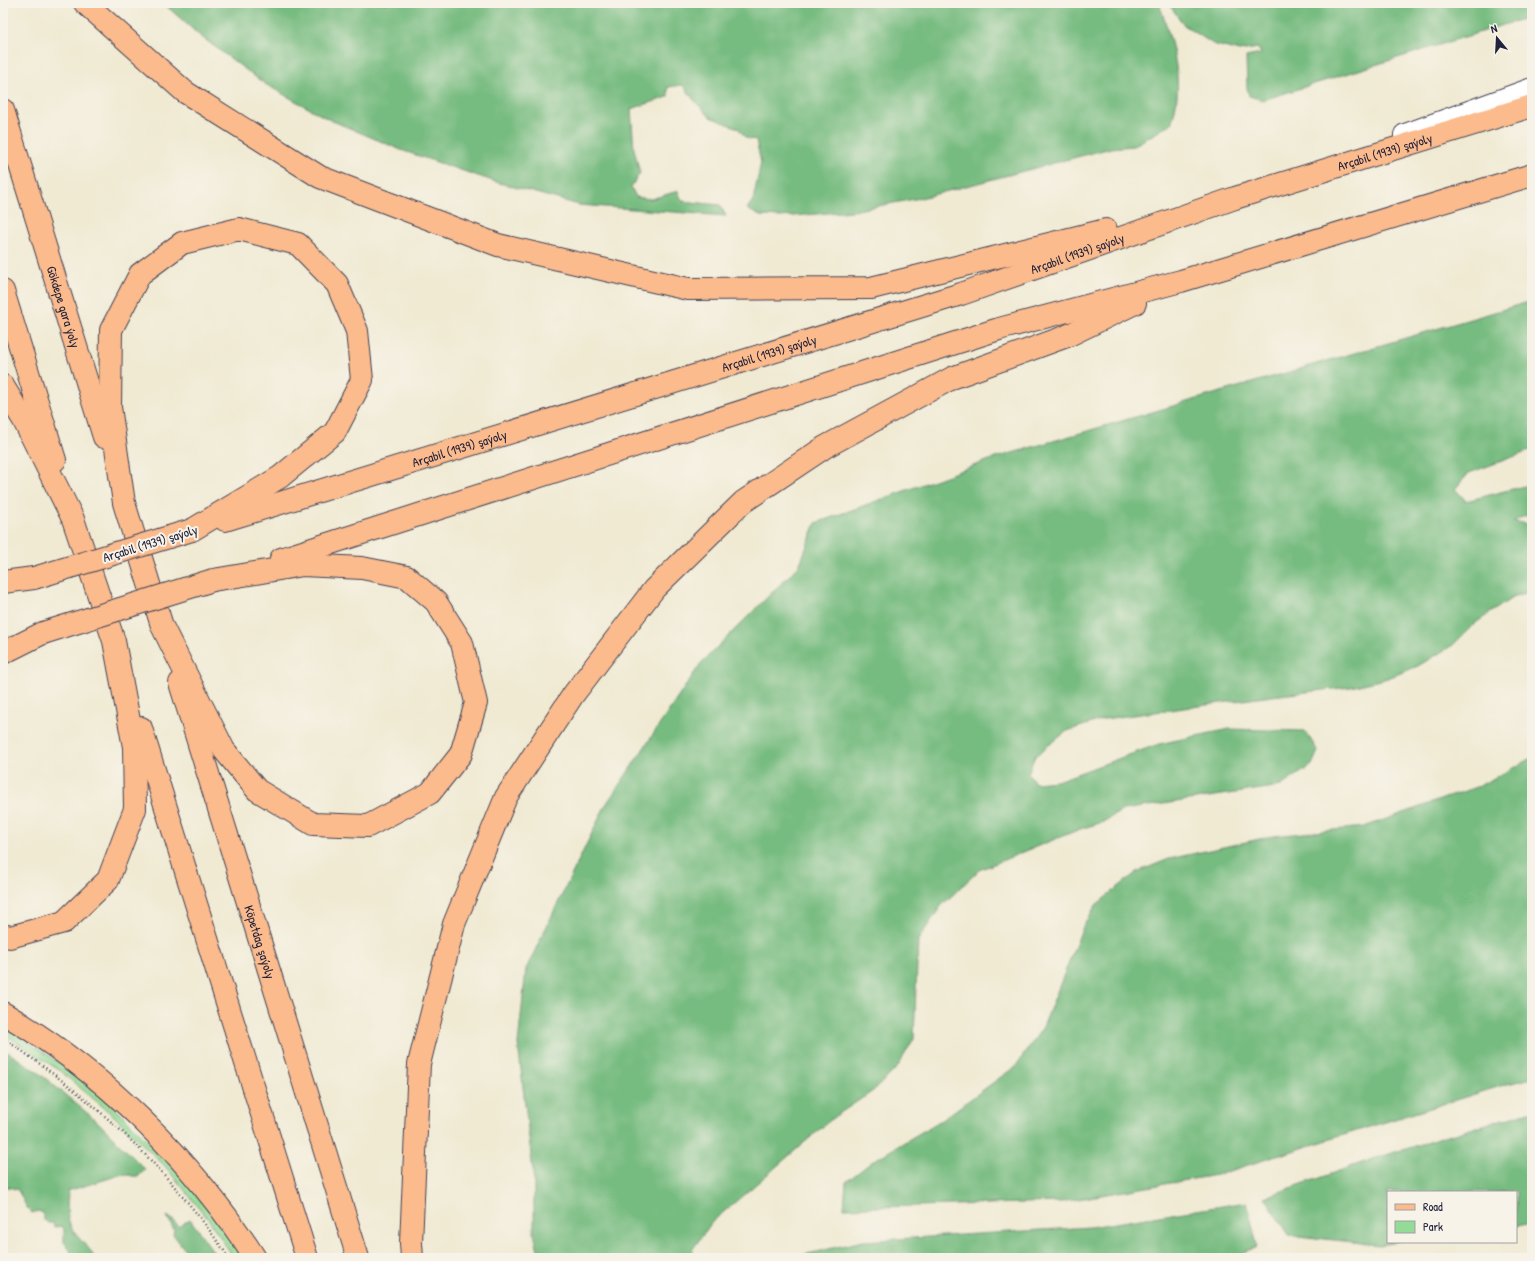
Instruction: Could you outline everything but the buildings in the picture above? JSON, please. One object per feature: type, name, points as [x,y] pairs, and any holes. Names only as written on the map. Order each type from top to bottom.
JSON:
[{"type":"main road","points":[[85,3],[185,92],[320,177],[498,245],[688,289],[871,288],[1235,198]]},
{"type":"main road","name":"Arçabil (1939) şaýoly","points":[[34,578],[961,294],[1235,198],[1532,106]]},
{"type":"main road","name":"Gökdepe gara ýoly","points":[[3,110],[124,503]]},
{"type":"main road","points":[[3,653],[43,633],[999,329],[1181,281],[1532,175]]},
{"type":"main road","points":[[192,530],[280,478],[335,432],[362,380],[357,331],[337,284],[298,244],[239,229],[182,242],[140,274],[111,330],[110,407],[124,503],[162,626],[224,750],[257,790],[313,824],[368,826],[430,793],[461,754],[476,702],[462,643],[436,602],[407,577],[362,568],[303,565],[213,580]]},
{"type":"main road","points":[[412,1258],[411,1243],[419,1064],[454,924],[506,798],[573,695],[654,589],[744,502],[825,447],[952,378],[1067,336],[1181,281]]},
{"type":"main road","points":[[3,291],[73,519],[114,641],[306,1258]]},
{"type":"main road","points":[[3,386],[23,419],[73,519]]},
{"type":"main road","points":[[3,582],[34,578]]},
{"type":"main road","name":"Köpetdag şaýoly","points":[[162,626],[358,1258]]},
{"type":"main road","points":[[3,935],[10,937],[64,922],[108,880],[135,809],[134,747],[114,641]]},
{"type":"main road","points":[[3,1013],[63,1053],[106,1086],[156,1133],[202,1185],[241,1235],[256,1258]]},
{"type":"street","points":[[1235,198],[1532,89]]},
{"type":"street","name":"Arçabil (1939) şaýoly","points":[[3,588],[34,578]]},
{"type":"street","points":[[3,645],[43,633]]},
{"type":"path","points":[[3,1038],[59,1077],[128,1136],[151,1159],[206,1224],[229,1258]]},
{"type":"green space","points":[[163,3],[1159,3],[1176,63],[1177,93],[1171,124],[1133,146],[1111,148],[925,197],[852,211],[781,217],[760,216],[747,209],[753,200],[761,163],[756,140],[746,138],[738,128],[710,117],[694,100],[683,85],[668,87],[668,97],[631,109],[634,149],[640,173],[631,187],[636,197],[651,199],[678,191],[682,201],[720,205],[726,216],[579,205],[496,182],[401,150],[328,119],[265,84],[199,35]]},
{"type":"green space","points":[[1168,3],[1532,3],[1532,16],[1263,100],[1249,96],[1247,88],[1246,57],[1261,54],[1258,48],[1239,51],[1213,44],[1184,25]]},
{"type":"green space","points":[[1532,301],[1532,450],[1469,473],[1455,489],[1466,501],[1532,484],[1532,513],[1513,521],[1532,525],[1532,590],[1512,598],[1474,624],[1453,645],[1418,666],[1388,678],[1351,687],[1272,696],[1104,719],[1067,731],[1035,756],[1028,773],[1035,783],[1057,781],[1159,744],[1229,729],[1305,731],[1318,751],[1312,765],[1281,786],[1123,810],[1103,822],[1080,829],[979,870],[941,906],[918,940],[914,1038],[897,1068],[873,1091],[834,1117],[712,1222],[692,1250],[697,1258],[540,1258],[534,1234],[534,1181],[518,1044],[526,969],[605,806],[701,663],[799,566],[816,523],[995,458]]},
{"type":"green space","points":[[1532,758],[1532,1078],[1507,1084],[1216,1175],[1061,1202],[844,1208],[846,1182],[873,1161],[943,1119],[1016,1066],[1043,1027],[1084,924],[1096,905],[1137,872],[1169,859],[1273,836],[1364,827],[1479,786]]},
{"type":"green space","points":[[3,1025],[64,1066],[118,1111],[169,1162],[214,1217],[243,1258],[234,1258],[209,1220],[165,1166],[114,1116],[59,1070],[3,1033]]},
{"type":"green space","points":[[3,1049],[39,1073],[98,1122],[145,1169],[138,1177],[123,1174],[68,1191],[67,1210],[69,1222],[74,1232],[89,1249],[94,1258],[73,1258],[70,1250],[64,1242],[64,1229],[61,1226],[55,1227],[53,1223],[49,1223],[44,1220],[43,1213],[38,1211],[32,1213],[27,1208],[18,1190],[3,1187]]},
{"type":"green space","points":[[1532,1110],[1532,1223],[1517,1226],[1517,1191],[1387,1191],[1387,1243],[1394,1243],[1379,1245],[1289,1235],[1265,1197],[1370,1160]]},
{"type":"green space","points":[[1247,1202],[1257,1247],[1228,1258],[790,1258],[863,1241],[1090,1227]]},
{"type":"green space","points":[[167,1216],[173,1220],[178,1227],[190,1219],[218,1258],[191,1258],[173,1234],[174,1230]]}]
